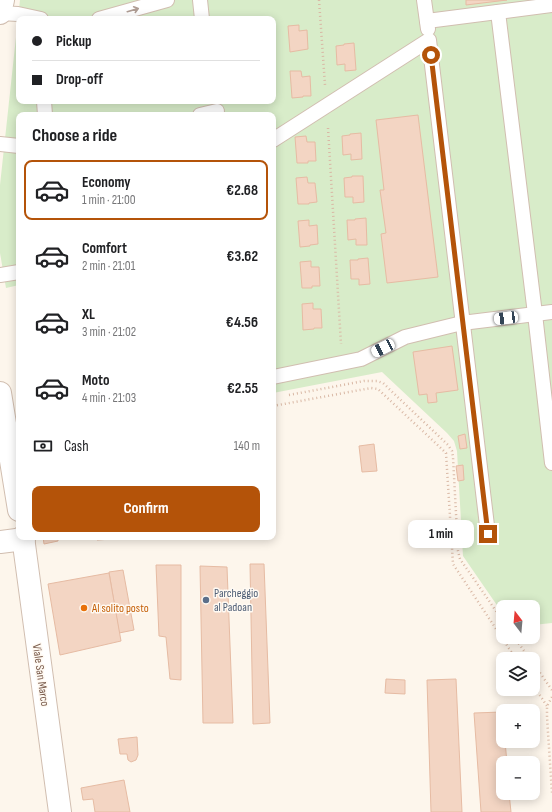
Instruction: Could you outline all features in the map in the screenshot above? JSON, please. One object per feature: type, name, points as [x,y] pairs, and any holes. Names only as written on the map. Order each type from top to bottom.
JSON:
[{"type":"street","points":[[0,13],[3,0]]},
{"type":"street","points":[[0,393],[12,425],[16,474]]},
{"type":"street","points":[[0,542],[16,539]]},
{"type":"street","name":"Viale San Marco","points":[[23,540],[60,812]]},
{"type":"lane","points":[[110,16],[167,0]]},
{"type":"lane","points":[[200,0],[202,16]]},
{"type":"lane","points":[[424,0],[488,534]]},
{"type":"lane","points":[[427,21],[552,5]]},
{"type":"lane","points":[[498,12],[552,463]]},
{"type":"lane","points":[[0,13],[27,16]]},
{"type":"lane","points":[[276,138],[429,40]]},
{"type":"lane","points":[[0,144],[16,146]]},
{"type":"lane","points":[[0,275],[16,272]]},
{"type":"lane","points":[[276,376],[361,359],[405,337],[462,323],[552,312]]},
{"type":"path","points":[[319,0],[327,106],[342,363]]},
{"type":"path","points":[[288,396],[364,381],[377,381],[383,383],[448,445],[452,450],[453,457],[458,551],[460,559],[496,611]]},
{"type":"path","points":[[276,405],[371,388],[378,389],[446,453],[454,564],[511,652]]},
{"type":"path","points":[[540,673],[552,690]]},
{"type":"path","points":[[540,695],[547,706],[548,745],[552,793]]},
{"type":"path","points":[[547,706],[552,698]]},
{"type":"green space","points":[[20,0],[552,0],[552,623],[540,624],[540,600],[496,600],[496,604],[463,556],[457,451],[454,441],[382,372],[276,392],[276,112],[16,112],[16,286],[6,288],[0,253],[0,185],[16,37],[16,104],[276,104],[276,16],[18,16]]},
{"type":"building","points":[[466,0],[507,0],[466,5]]},
{"type":"building","points":[[299,25],[299,31],[307,30],[308,49],[290,52],[288,26]]},
{"type":"building","points":[[354,43],[356,70],[345,71],[345,64],[337,65],[336,46]]},
{"type":"building","points":[[290,71],[301,71],[302,77],[310,76],[311,96],[292,98]]},
{"type":"building","points":[[418,115],[438,277],[387,283],[381,234],[386,233],[380,190],[384,190],[376,120]]},
{"type":"building","points":[[361,133],[362,159],[351,160],[351,154],[343,155],[342,136]]},
{"type":"building","points":[[306,136],[307,142],[315,142],[316,161],[297,163],[295,137]]},
{"type":"building","points":[[363,176],[364,202],[353,203],[353,197],[345,197],[344,178]]},
{"type":"building","points":[[307,177],[308,183],[315,183],[317,202],[298,204],[296,178]]},
{"type":"building","points":[[366,218],[367,245],[356,245],[356,239],[348,240],[347,220]]},
{"type":"building","points":[[309,220],[309,226],[317,225],[318,244],[300,247],[298,221]]},
{"type":"building","points":[[368,258],[370,284],[359,285],[359,279],[351,279],[350,260]]},
{"type":"building","points":[[311,261],[311,267],[319,267],[320,286],[302,288],[300,262]]},
{"type":"building","points":[[313,303],[313,309],[321,309],[322,328],[303,330],[302,304]]},
{"type":"building","points":[[452,346],[458,390],[436,393],[437,402],[428,403],[427,394],[419,395],[413,352]]},
{"type":"building","points":[[465,434],[467,448],[460,449],[458,436]]},
{"type":"building","points":[[374,444],[377,471],[362,472],[359,446]]},
{"type":"building","points":[[463,465],[464,480],[458,481],[456,466]]},
{"type":"building","points":[[43,540],[58,540],[58,541],[44,544]]},
{"type":"building","points":[[250,564],[264,564],[270,723],[253,724]]},
{"type":"building","points":[[156,565],[181,565],[181,680],[170,679],[166,637],[159,636]]},
{"type":"building","points":[[200,566],[227,567],[233,723],[203,723]]},
{"type":"building","points":[[123,570],[134,630],[119,633],[109,572]]},
{"type":"building","name":"Al solito posto","points":[[109,573],[121,641],[60,655],[48,584]]},
{"type":"building","points":[[386,679],[405,680],[405,694],[385,693]]},
{"type":"building","points":[[456,679],[462,812],[431,812],[427,680]]},
{"type":"building","points":[[496,712],[496,748],[506,748],[506,756],[496,756],[496,800],[510,800],[511,812],[481,812],[474,713]]},
{"type":"building","points":[[137,737],[138,755],[136,760],[131,762],[128,760],[127,754],[120,754],[118,739]]},
{"type":"building","points":[[124,780],[130,812],[95,812],[93,799],[83,800],[81,788]]},
{"type":"place","name":"Parcheggio al Padoan","points":[[206,600]]},
{"type":"place","name":"Al solito posto","points":[[84,608]]},
{"type":"route","points":[[431,55],[488,534]]}]
